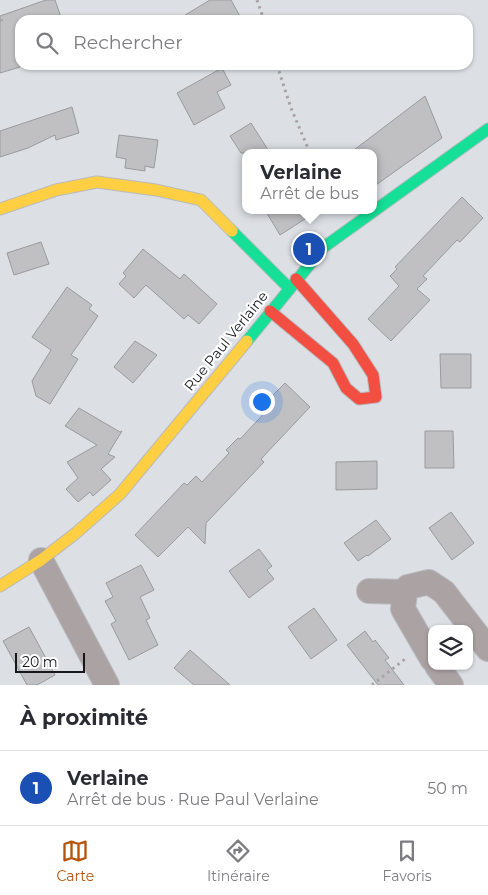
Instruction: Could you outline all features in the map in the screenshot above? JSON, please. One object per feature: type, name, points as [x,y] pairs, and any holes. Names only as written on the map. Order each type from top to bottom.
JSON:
[{"type":"street","name":"Rue Paul Verlaine","points":[[377,209],[488,129]]},
{"type":"street","points":[[0,208],[56,190],[96,182],[156,190],[201,200],[293,284],[353,344],[373,375],[376,397],[359,399],[346,388],[334,363],[270,311]]},
{"type":"street","name":"Rue Paul Verlaine","points":[[0,586],[41,560],[76,533],[120,494],[324,247],[370,214]]},
{"type":"street","points":[[41,560],[107,685]]},
{"type":"street","points":[[427,652],[403,609],[405,592],[408,587],[429,582],[444,592],[488,649]]},
{"type":"street","points":[[369,592],[405,592]]},
{"type":"street","points":[[441,670],[452,685]]},
{"type":"path","points":[[257,0],[262,15]]},
{"type":"path","points":[[279,70],[291,108],[308,149]]},
{"type":"path","points":[[372,685],[427,652]]},
{"type":"building","points":[[46,0],[55,0],[60,15],[15,15],[15,68],[0,73],[0,21],[3,20],[0,20],[0,16]]},
{"type":"building","points":[[210,0],[231,0],[239,15],[185,15]]},
{"type":"building","points":[[218,70],[223,70],[231,85],[217,92],[225,108],[194,125],[177,93]]},
{"type":"building","points":[[425,96],[442,138],[377,184],[377,149],[355,149]]},
{"type":"building","points":[[72,107],[79,133],[56,140],[55,135],[28,148],[0,157],[0,131]]},
{"type":"building","points":[[251,123],[267,149],[242,149],[241,153],[230,136]]},
{"type":"building","points":[[119,135],[158,140],[154,168],[145,166],[145,171],[125,168],[126,159],[116,157]]},
{"type":"building","points":[[462,197],[483,218],[460,242],[457,240],[423,276],[427,279],[417,289],[430,300],[391,341],[368,319],[399,286],[390,276],[397,269],[395,267]]},
{"type":"building","points":[[267,214],[313,214],[280,235]]},
{"type":"building","points":[[41,242],[49,264],[14,275],[7,253]]},
{"type":"building","points":[[143,249],[180,279],[184,274],[217,304],[199,324],[188,315],[184,319],[146,285],[134,298],[119,284],[126,276],[123,273]]},
{"type":"building","points":[[67,287],[92,305],[89,309],[98,316],[71,355],[78,359],[50,404],[36,396],[32,381],[51,350],[32,337]]},
{"type":"building","points":[[135,341],[157,355],[133,383],[114,367]]},
{"type":"building","points":[[440,354],[471,354],[471,388],[441,388]]},
{"type":"building","points":[[285,383],[310,407],[261,459],[264,462],[206,523],[205,544],[188,527],[158,557],[135,535],[184,483],[187,485],[196,476],[202,482],[229,453],[226,450],[238,438],[240,439],[274,403],[270,398]]},
{"type":"building","points":[[79,408],[120,432],[122,431],[108,454],[115,457],[101,469],[111,480],[93,496],[90,492],[78,502],[66,489],[78,478],[67,462],[97,445],[65,426]]},
{"type":"building","points":[[425,431],[453,431],[454,468],[425,468]]},
{"type":"building","points":[[377,461],[377,489],[336,490],[336,462]]},
{"type":"building","points":[[451,512],[474,543],[452,560],[429,528]]},
{"type":"building","points":[[376,520],[391,539],[358,561],[344,543]]},
{"type":"building","points":[[259,549],[272,566],[267,570],[274,579],[249,598],[229,571]]},
{"type":"building","points":[[141,565],[154,590],[140,597],[150,618],[146,620],[158,645],[129,660],[111,624],[116,621],[105,601],[113,597],[106,583]]},
{"type":"building","points":[[314,608],[337,640],[311,659],[288,627]]},
{"type":"building","points":[[29,627],[55,675],[37,685],[27,685],[3,641]]},
{"type":"building","points":[[365,631],[389,658],[385,660],[404,685],[378,685],[347,645]]},
{"type":"building","points":[[190,650],[230,685],[194,685],[174,668]]},
{"type":"traffic: fast","points":[[377,209],[488,129]]},
{"type":"traffic: fast","points":[[247,341],[324,247],[370,214]]},
{"type":"traffic: fast","points":[[232,231],[289,288]]},
{"type":"traffic: slow","points":[[0,209],[56,190],[97,182],[156,190],[201,200],[232,231]]},
{"type":"traffic: slow","points":[[0,586],[41,560],[76,533],[120,494],[247,341]]},
{"type":"traffic: jam","points":[[270,311],[333,363],[346,388],[359,399],[376,397],[373,375],[353,344],[296,279]]},
{"type":"place","name":"Verlaine","points":[[309,249]]}]
